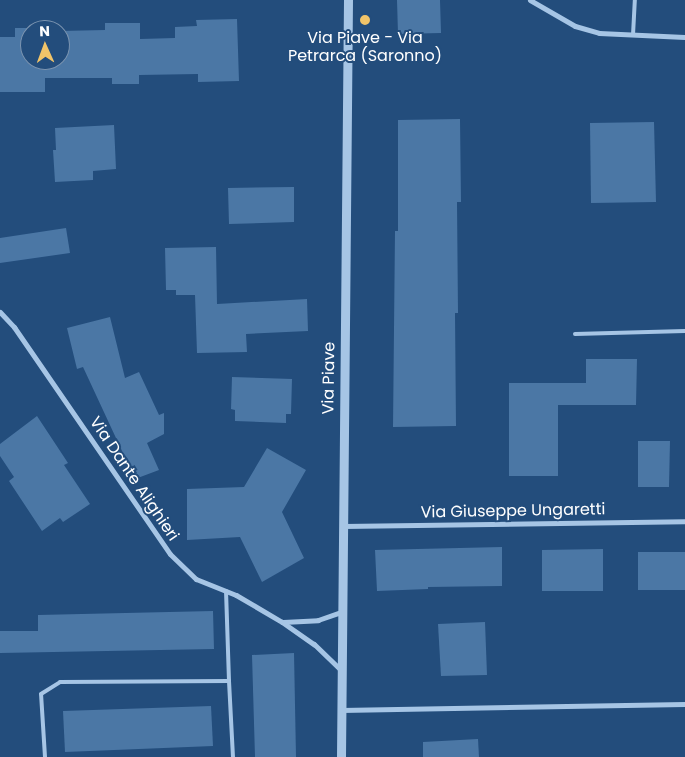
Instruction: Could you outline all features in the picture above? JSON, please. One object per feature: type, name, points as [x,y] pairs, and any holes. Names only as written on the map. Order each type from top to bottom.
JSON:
[{"type":"street","name":"Via Piave","points":[[341,757],[348,0]]},
{"type":"street","points":[[530,0],[575,26],[599,33],[685,37]]},
{"type":"street","name":"Via Dante Alighieri","points":[[0,312],[14,327],[170,554],[196,579],[226,591],[282,622],[314,644],[341,670]]},
{"type":"street","name":"Via Giuseppe Ungaretti","points":[[342,526],[685,521]]},
{"type":"street","points":[[282,622],[318,620],[341,612]]},
{"type":"street","points":[[341,710],[685,704]]},
{"type":"lane","points":[[633,35],[636,0]]},
{"type":"lane","points":[[575,334],[685,331]]},
{"type":"lane","points":[[226,591],[233,757]]},
{"type":"lane","points":[[45,757],[41,694],[60,682],[229,681]]},
{"type":"building","points":[[397,0],[440,0],[441,33],[398,34]]},
{"type":"building","points":[[237,19],[239,81],[198,82],[198,74],[139,75],[139,84],[112,84],[112,78],[45,78],[45,92],[0,92],[0,37],[15,37],[15,28],[20,28],[20,70],[70,70],[70,31],[105,30],[105,23],[140,23],[140,39],[175,38],[175,27],[197,26],[196,20]]},
{"type":"building","points":[[460,119],[461,202],[457,202],[458,313],[455,313],[456,426],[393,427],[395,231],[398,231],[398,120]]},
{"type":"building","points":[[654,122],[656,202],[591,203],[590,123]]},
{"type":"building","points":[[114,125],[116,169],[93,171],[93,180],[55,182],[53,150],[56,150],[55,128]]},
{"type":"building","points":[[294,187],[294,222],[229,224],[228,188]]},
{"type":"building","points":[[66,228],[70,253],[0,263],[0,238]]},
{"type":"building","points":[[216,247],[217,304],[307,299],[308,331],[246,334],[247,352],[197,353],[195,295],[176,295],[176,290],[166,290],[165,248]]},
{"type":"building","points":[[110,317],[125,378],[139,372],[159,415],[164,413],[164,434],[147,443],[159,470],[135,479],[83,367],[77,369],[67,328]]},
{"type":"building","points":[[586,359],[637,359],[636,405],[558,405],[558,476],[509,476],[509,383],[586,383]]},
{"type":"building","points":[[232,377],[292,379],[291,414],[286,414],[286,423],[235,421],[235,410],[231,409]]},
{"type":"building","points":[[37,416],[68,463],[64,465],[90,504],[63,522],[60,518],[42,531],[9,481],[14,477],[0,456],[0,444]]},
{"type":"building","points":[[638,441],[670,441],[669,487],[638,487]]},
{"type":"building","points":[[267,448],[306,470],[282,512],[304,558],[262,582],[240,537],[187,540],[187,489],[244,487]]},
{"type":"building","points":[[502,547],[502,586],[428,587],[428,589],[377,591],[375,550]]},
{"type":"building","points":[[603,549],[603,591],[542,591],[542,550]]},
{"type":"building","points":[[638,552],[685,552],[685,590],[638,590]]},
{"type":"building","points":[[213,611],[214,649],[0,653],[0,631],[38,631],[38,615]]},
{"type":"building","points":[[485,622],[487,675],[441,676],[438,624]]},
{"type":"building","points":[[294,653],[296,757],[255,757],[252,655]]},
{"type":"building","points":[[211,706],[213,746],[65,752],[63,711]]},
{"type":"building","points":[[478,739],[479,757],[423,757],[423,742]]},
{"type":"place","name":"Via Piave - Via Petrarca (Saronno)","points":[[365,20]]}]
